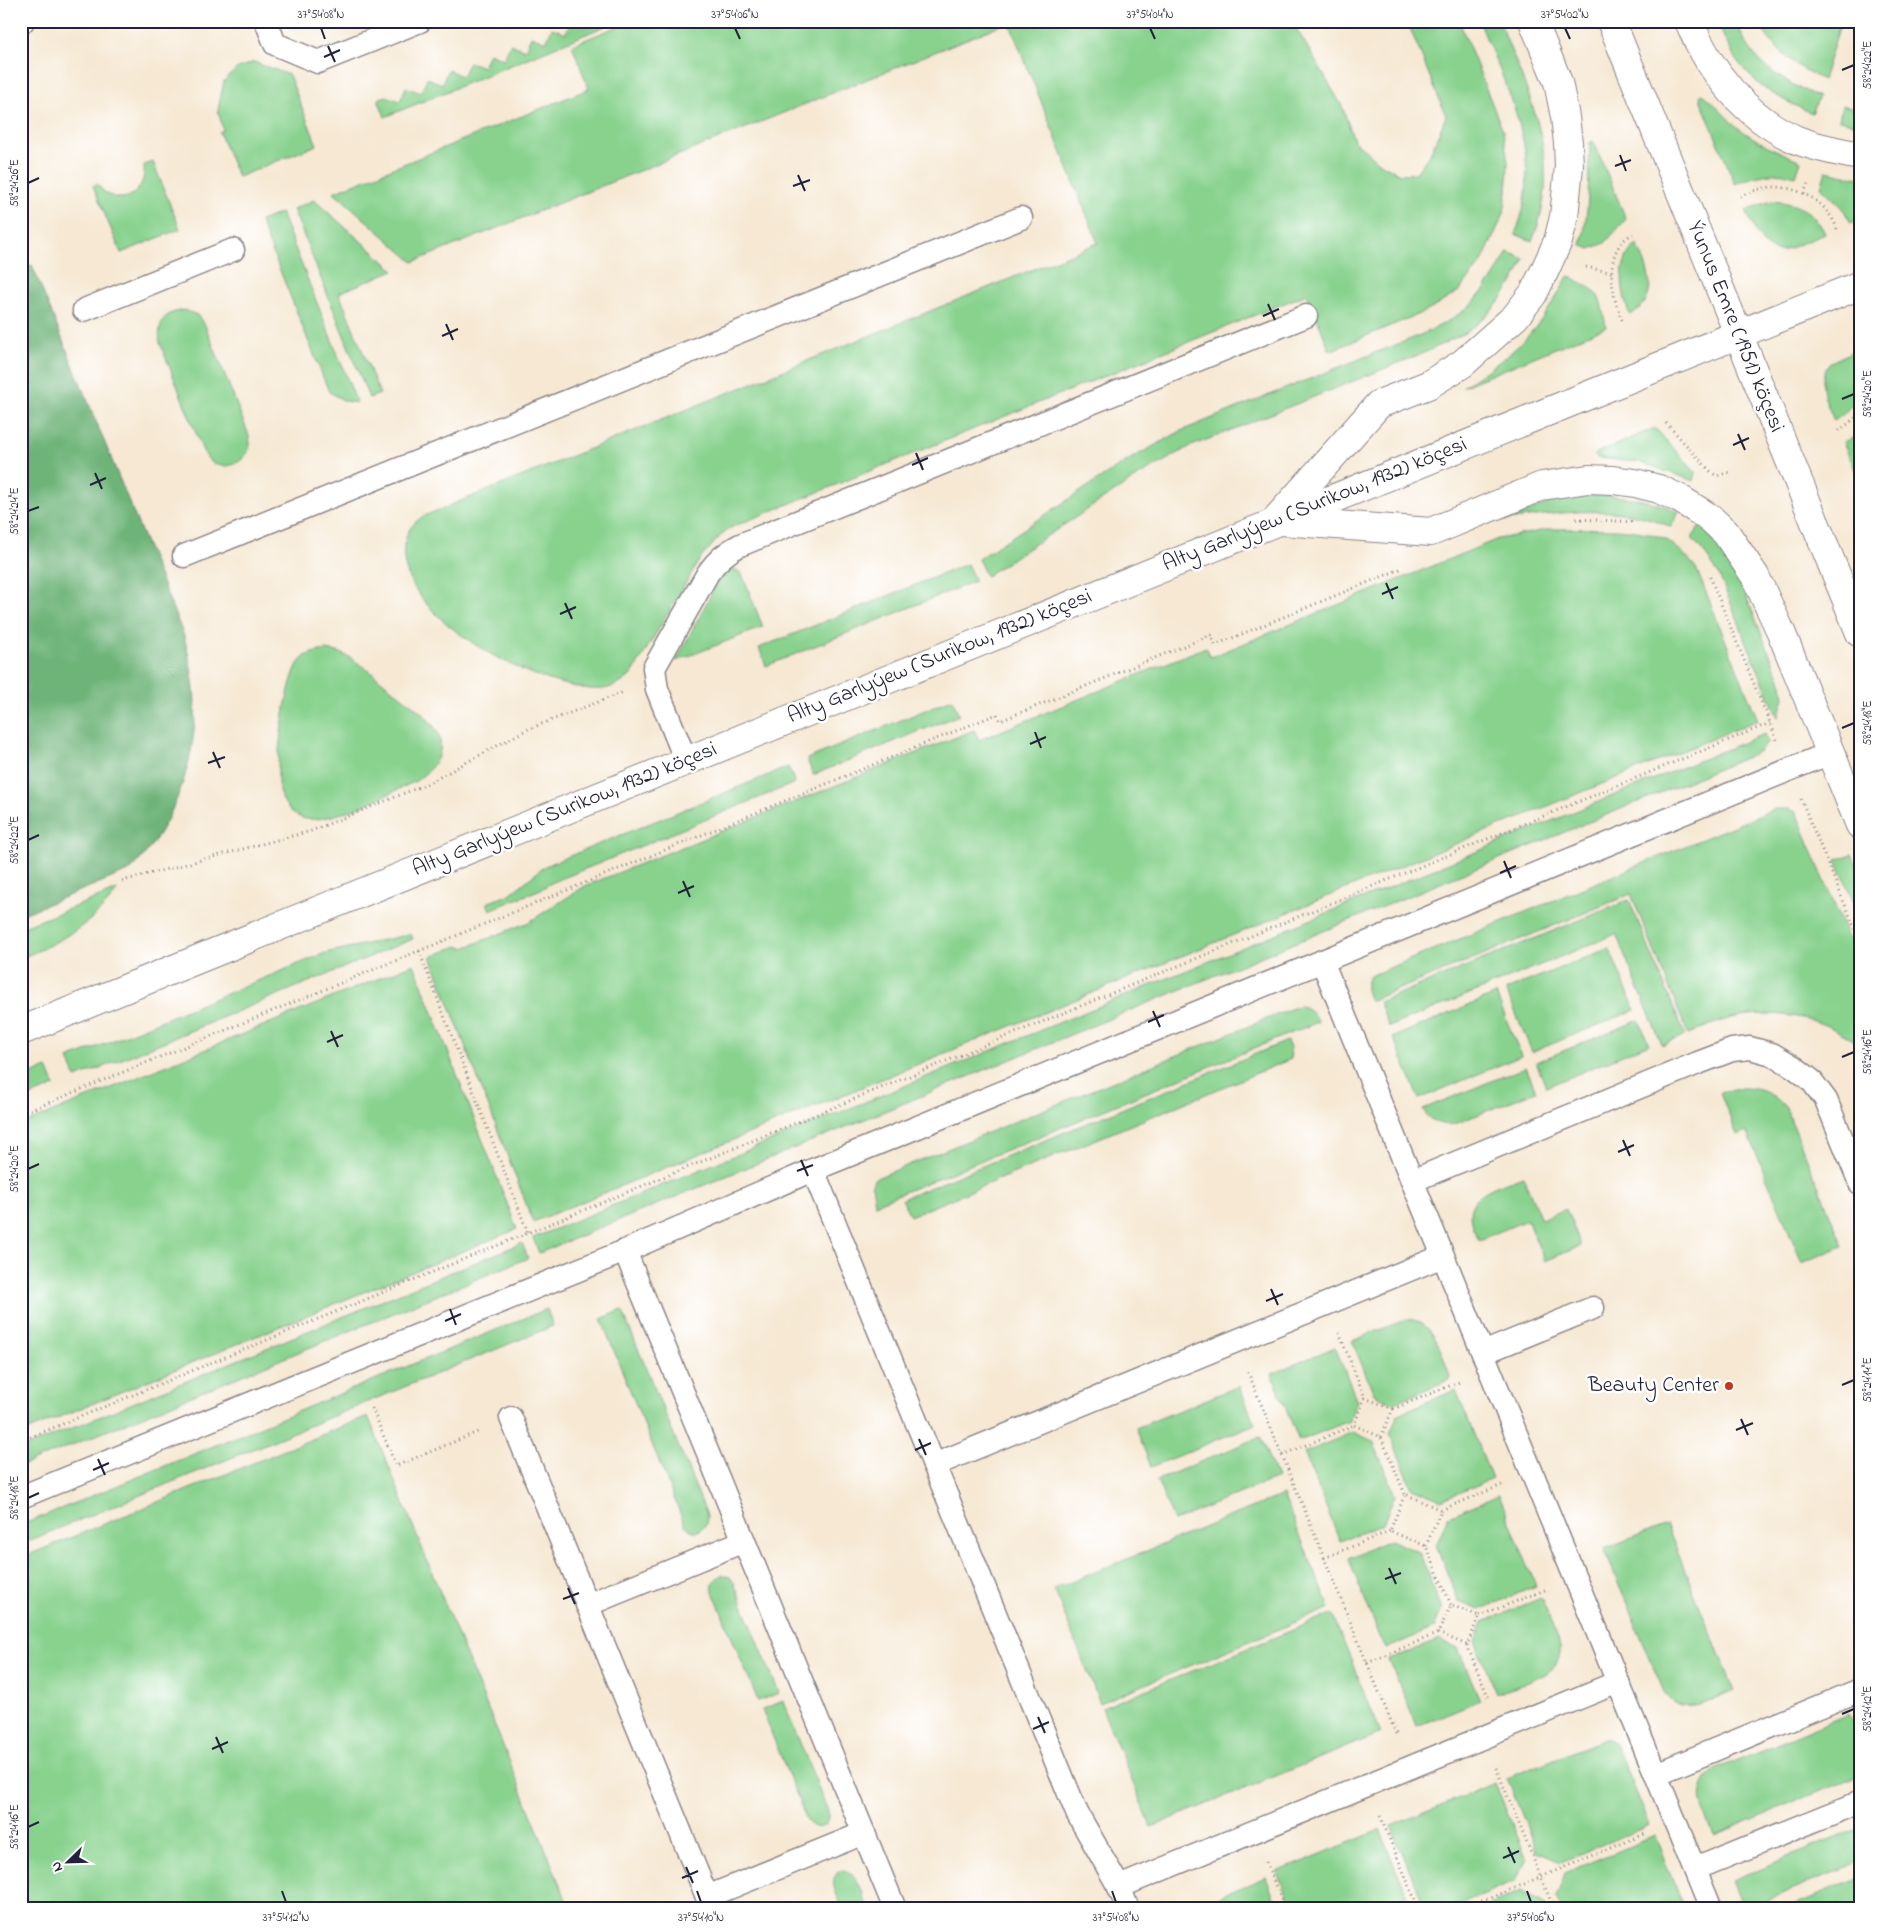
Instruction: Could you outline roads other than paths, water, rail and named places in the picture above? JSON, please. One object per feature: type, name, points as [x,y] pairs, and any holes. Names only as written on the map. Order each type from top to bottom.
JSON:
[{"type":"street","points":[[1275,521],[1379,404],[1428,385],[1462,364],[1515,317],[1532,294],[1545,270],[1558,240],[1564,217],[1569,166],[1568,143],[1558,82],[1533,21]]},
{"type":"street","name":"Ýunus Emre (1951) köçesi","points":[[1611,21],[1860,632]]},
{"type":"street","points":[[1689,21],[1711,65],[1746,107],[1796,140],[1832,151],[1860,156]]},
{"type":"street","name":"Alty Garlyýew (Surikow, 1932) köçesi","points":[[21,1031],[1860,285]]},
{"type":"street","points":[[1275,521],[1431,532],[1542,486],[1596,479],[1635,483],[1659,489],[1680,499],[1710,518],[1726,533],[1755,576],[1781,632],[1860,826]]},
{"type":"lane","points":[[266,21],[275,44],[318,62],[420,21]]},
{"type":"lane","points":[[184,556],[1021,218]]},
{"type":"lane","points":[[84,310],[233,250]]},
{"type":"lane","points":[[686,761],[658,689],[654,668],[708,573],[718,559],[740,545],[1306,316]]},
{"type":"lane","points":[[21,1497],[625,1251],[813,1170],[1830,753]]},
{"type":"lane","points":[[1322,961],[1711,1909]]},
{"type":"lane","points":[[1412,1181],[1698,1063],[1732,1050],[1750,1048],[1772,1054],[1794,1066],[1811,1080],[1826,1100],[1860,1182]]},
{"type":"lane","points":[[813,1170],[1077,1813],[1119,1887],[1128,1909]]},
{"type":"lane","points":[[625,1251],[895,1909]]},
{"type":"lane","points":[[934,1465],[1443,1256]]},
{"type":"lane","points":[[1483,1353],[1593,1308]]},
{"type":"lane","points":[[511,1418],[710,1903],[864,1833]]},
{"type":"lane","points":[[587,1606],[744,1541]]},
{"type":"lane","points":[[1119,1887],[1618,1682]]},
{"type":"lane","points":[[1656,1774],[1860,1690]]},
{"type":"lane","points":[[1695,1869],[1860,1802]]},
{"type":"place","name":"Beauty Center","points":[[1729,1386]]}]
